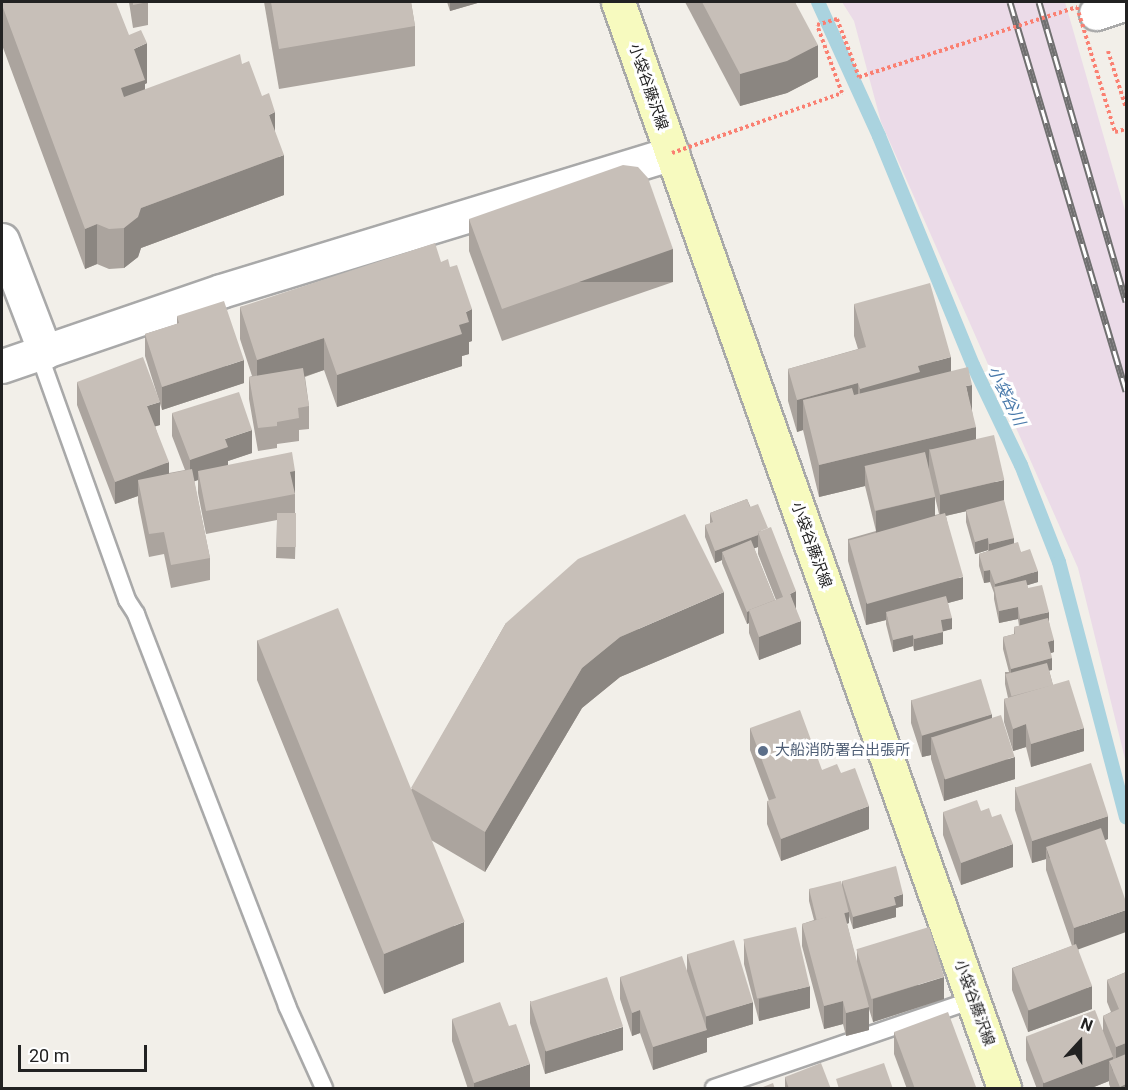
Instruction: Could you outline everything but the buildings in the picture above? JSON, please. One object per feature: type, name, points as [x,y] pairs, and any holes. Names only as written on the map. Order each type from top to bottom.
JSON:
[{"type":"main road","name":"小袋谷藤沢線","points":[[618,2],[1004,1089]]},
{"type":"street","points":[[2,366],[220,291],[672,153]]},
{"type":"street","points":[[2,240],[42,353]]},
{"type":"lane","points":[[42,353],[127,600],[136,614],[287,1006],[324,1089]]},
{"type":"lane","points":[[714,1089],[973,1000]]},
{"type":"path","points":[[672,153],[842,93],[818,25],[837,20],[859,77],[1077,7],[1115,132],[1126,129]]},
{"type":"path","points":[[1111,8],[1126,108]]},
{"type":"shaded area","points":[[842,2],[1065,2],[1126,214],[1126,763],[1078,568],[881,122],[854,21]]},
{"type":"waterway","name":"小袋谷川","points":[[818,2],[879,136],[973,365],[1021,465],[1059,562],[1126,817]]},
{"type":"railway","points":[[1010,2],[1126,391]]},
{"type":"railway","points":[[1039,2],[1126,302]]},
{"type":"place","name":"大船消防署台出張所","points":[[763,751]]}]
